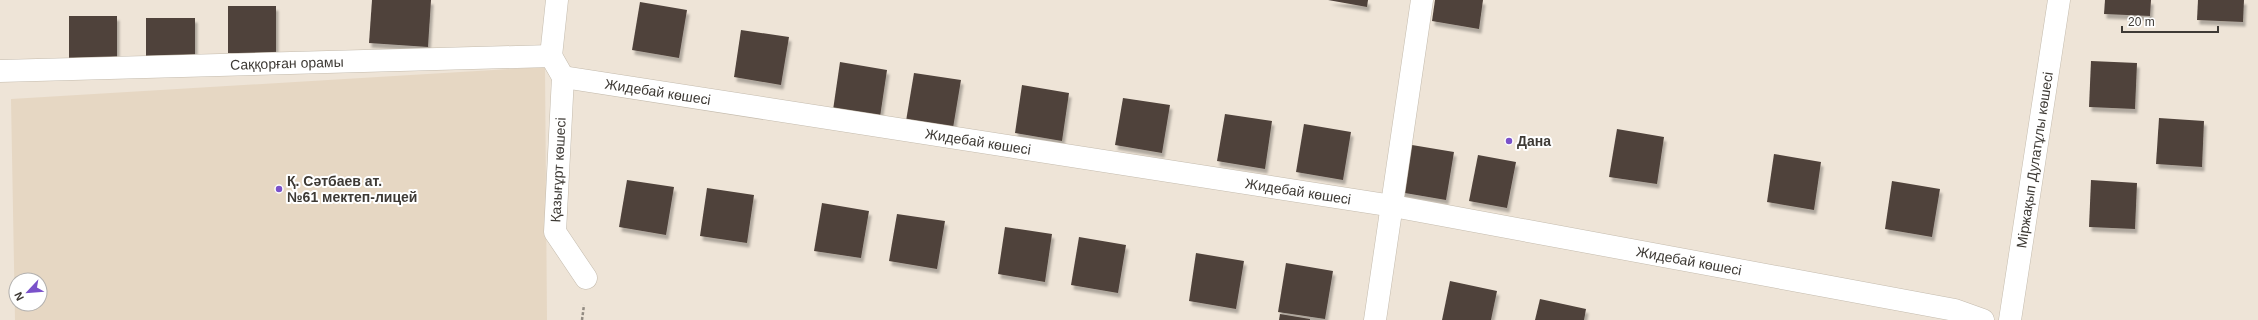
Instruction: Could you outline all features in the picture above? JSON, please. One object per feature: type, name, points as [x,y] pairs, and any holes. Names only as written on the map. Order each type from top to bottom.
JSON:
[{"type":"street","points":[[557,0],[550,56],[563,77]]},
{"type":"street","points":[[1375,320],[1394,206],[1422,0]]},
{"type":"street","name":"Міржақып Дулатұлы көшесі","points":[[2010,320],[2059,0]]},
{"type":"street","name":"Саққорған орамы","points":[[0,71],[550,56]]},
{"type":"street","name":"Жидебай көшесі","points":[[563,77],[1394,206],[1955,310],[1983,320]]},
{"type":"street","name":"Қазығұрт көшесі","points":[[563,77],[555,232],[586,278]]},
{"type":"shaded area","name":"Қ. Сәтбаев ат. №61 мектеп-лицей","points":[[545,67],[547,320],[15,320],[15,312],[48,312],[48,272],[14,272],[11,99]]},
{"type":"building","points":[[372,0],[431,0],[428,47],[369,43]]},
{"type":"building","points":[[1328,0],[1368,0],[1367,7]]},
{"type":"building","points":[[1435,0],[1483,0],[1479,29],[1432,21]]},
{"type":"building","points":[[2105,0],[2151,0],[2150,16],[2104,14]]},
{"type":"building","points":[[2198,0],[2244,0],[2243,22],[2197,20]]},
{"type":"building","points":[[640,2],[687,10],[679,58],[632,50]]},
{"type":"building","points":[[228,6],[276,6],[276,53],[228,53]]},
{"type":"building","points":[[69,16],[117,16],[117,63],[69,63]]},
{"type":"building","points":[[146,18],[195,18],[195,65],[146,65]]},
{"type":"building","points":[[741,30],[789,37],[781,85],[734,77]]},
{"type":"building","points":[[2091,61],[2137,63],[2135,109],[2089,107]]},
{"type":"building","points":[[840,62],[887,70],[880,117],[833,110]]},
{"type":"building","points":[[914,73],[961,80],[953,128],[906,121]]},
{"type":"building","points":[[1022,85],[1069,93],[1062,141],[1015,133]]},
{"type":"building","points":[[1123,98],[1170,105],[1162,153],[1115,145]]},
{"type":"building","points":[[1225,114],[1272,121],[1265,169],[1217,161]]},
{"type":"building","points":[[2159,118],[2204,121],[2202,167],[2156,164]]},
{"type":"building","points":[[1304,124],[1351,132],[1343,180],[1296,172]]},
{"type":"building","points":[[1617,129],[1664,137],[1657,184],[1609,177]]},
{"type":"building","points":[[1406,144],[1454,152],[1446,200],[1399,192]]},
{"type":"building","points":[[1774,154],[1821,162],[1814,210],[1767,202]]},
{"type":"building","points":[[1478,155],[1516,162],[1507,208],[1469,201]]},
{"type":"building","points":[[627,180],[674,187],[666,235],[619,227]]},
{"type":"building","points":[[2091,180],[2137,183],[2135,229],[2089,227]]},
{"type":"building","points":[[1892,181],[1940,189],[1932,237],[1885,229]]},
{"type":"building","points":[[707,188],[754,195],[747,243],[700,236]]},
{"type":"building","points":[[822,203],[869,211],[861,258],[814,251]]},
{"type":"building","points":[[897,214],[945,221],[937,269],[889,261]]},
{"type":"building","points":[[1005,227],[1052,234],[1045,282],[998,274]]},
{"type":"building","points":[[1079,237],[1126,245],[1118,293],[1071,285]]},
{"type":"building","points":[[1196,253],[1244,261],[1236,309],[1189,301]]},
{"type":"building","points":[[1286,263],[1333,271],[1325,319],[1278,312]]},
{"type":"building","points":[[1450,281],[1497,291],[1491,320],[1442,320]]},
{"type":"building","points":[[1540,299],[1586,309],[1584,320],[1535,320]]},
{"type":"building","points":[[1280,314],[1310,319],[1310,320],[1279,320]]},
{"type":"place","name":"Дана","points":[[1509,141]]},
{"type":"place","name":"Қ. Сәтбаев ат. №61 мектеп-лицей","points":[[279,189]]}]
